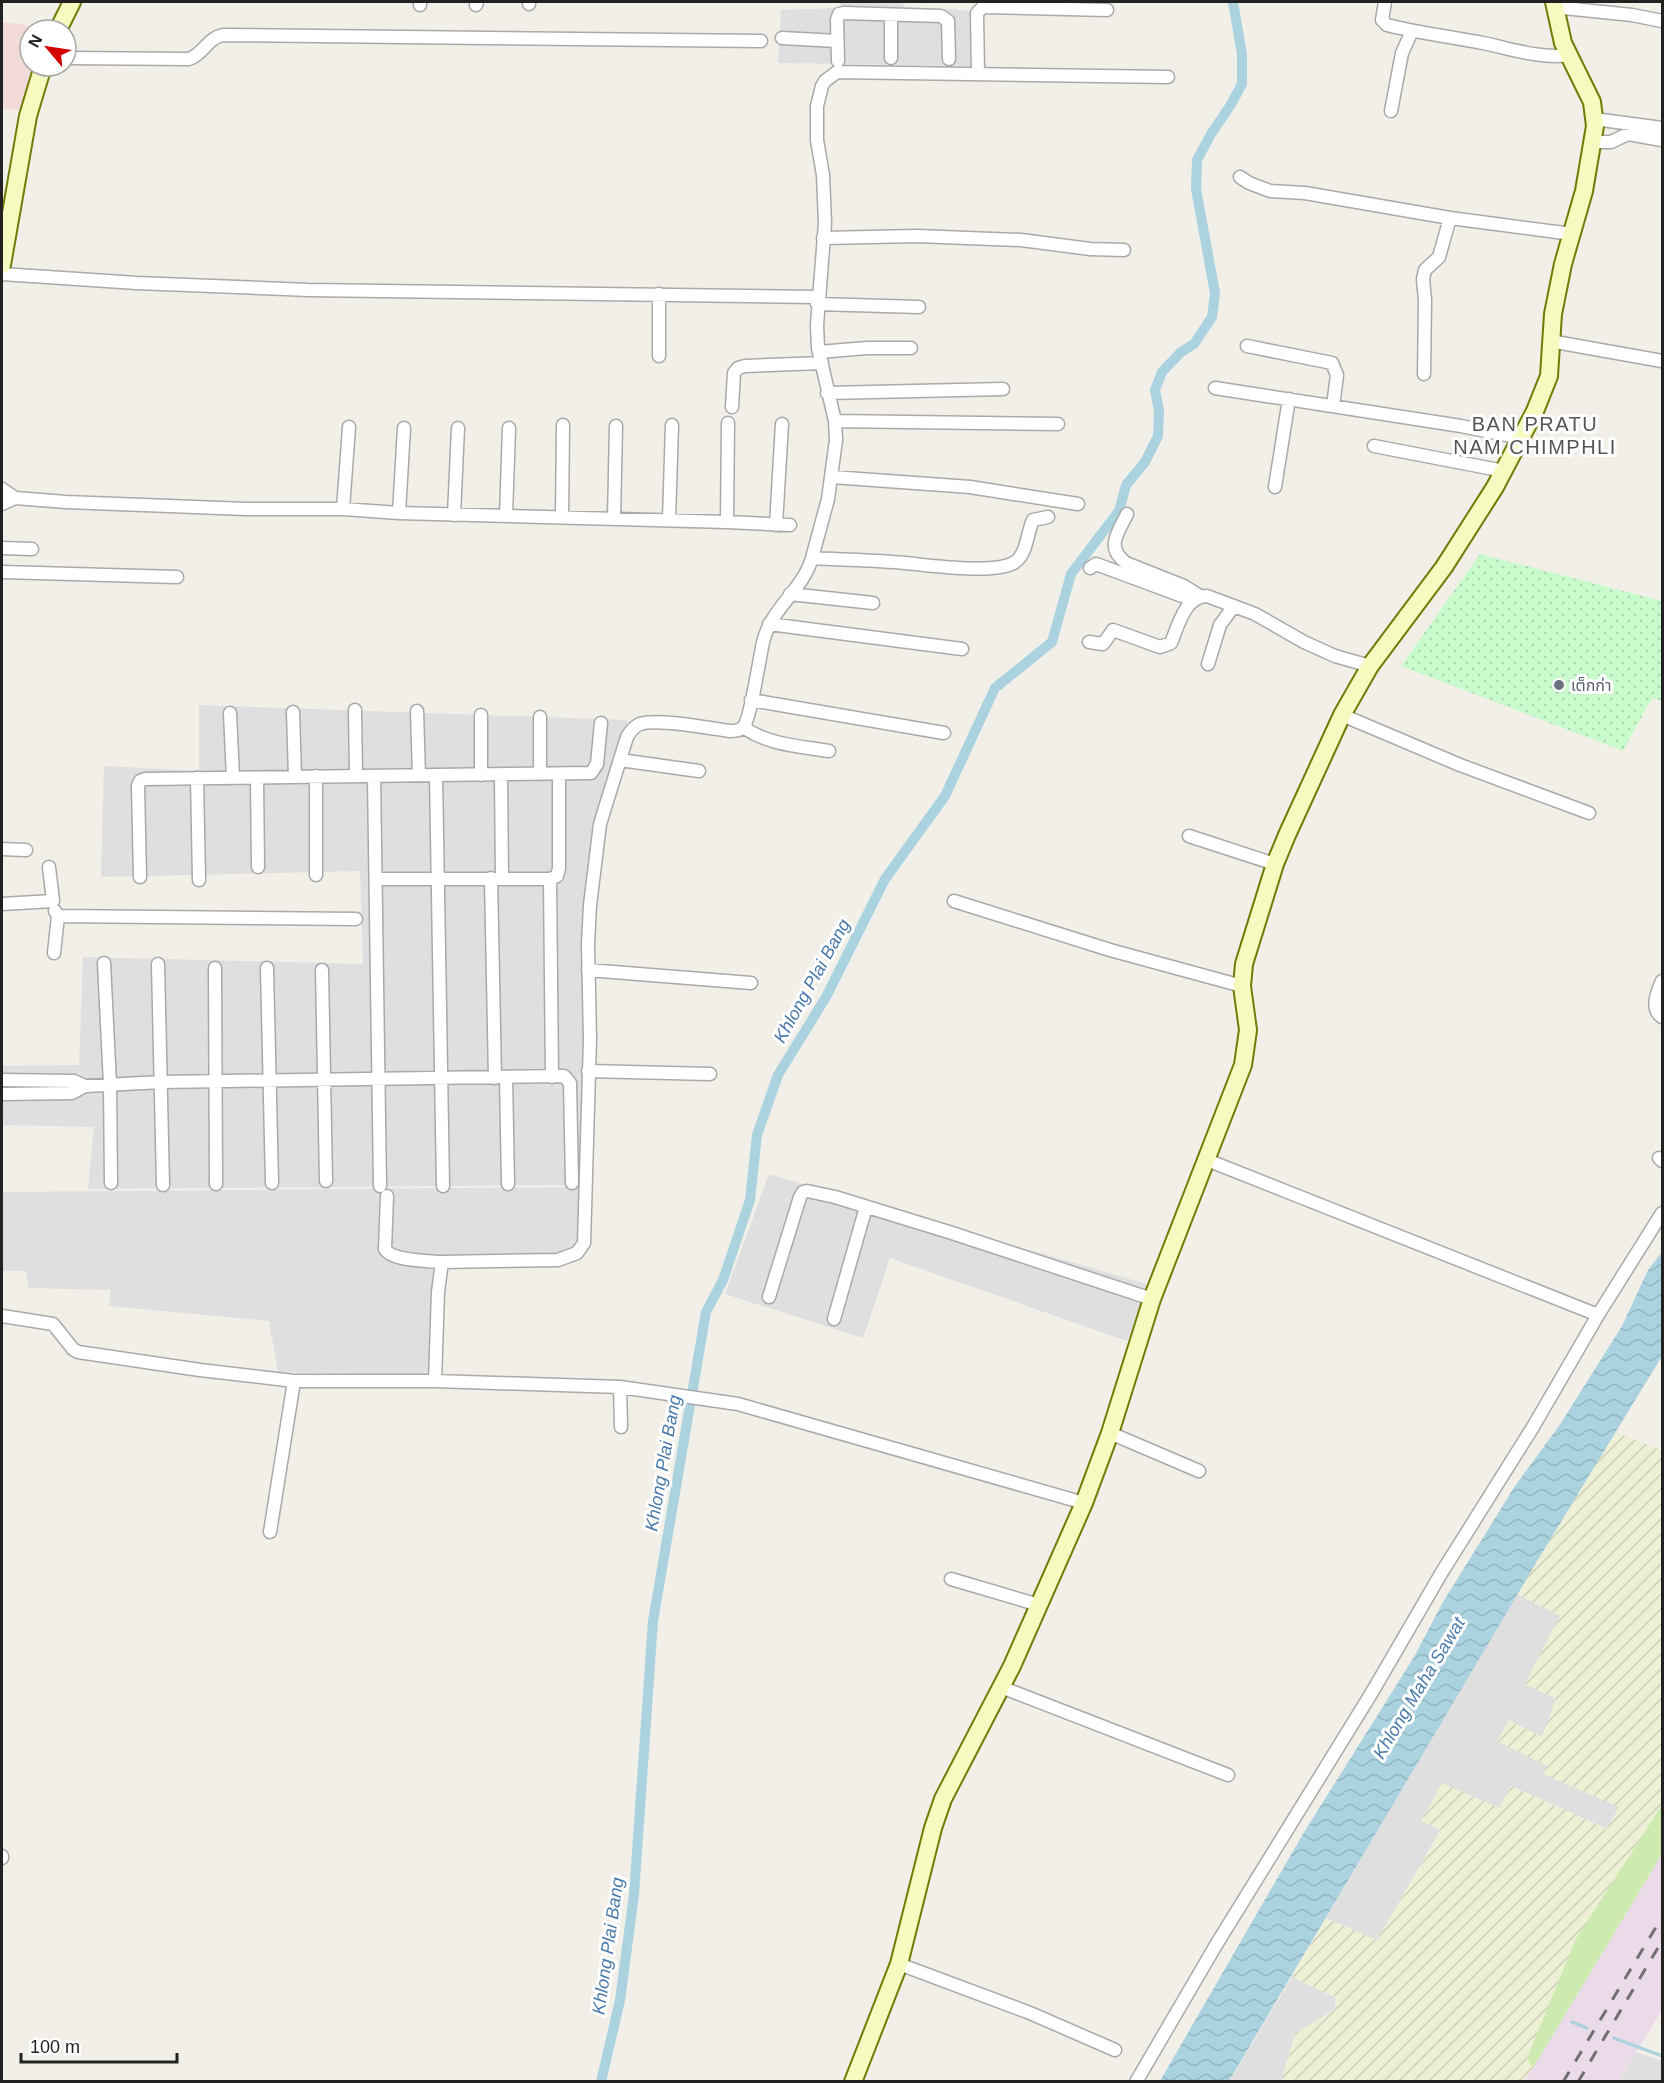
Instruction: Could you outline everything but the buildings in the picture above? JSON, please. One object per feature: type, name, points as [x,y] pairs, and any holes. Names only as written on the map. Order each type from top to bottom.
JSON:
[{"type":"street","points":[[64,18],[72,2]]},
{"type":"street","points":[[1385,2],[1383,22],[1413,31],[1465,39],[1550,57],[1570,56]]},
{"type":"street","points":[[853,2082],[899,1964],[933,1828],[943,1799],[1001,1687],[1084,1503],[1110,1433],[1152,1299],[1243,1065],[1248,1030],[1242,986],[1244,964],[1275,864],[1342,715],[1370,666],[1444,567],[1504,471],[1535,411],[1548,376],[1553,315],[1584,191],[1594,119],[1592,102],[1563,43],[1554,3],[1662,21]]},
{"type":"street","points":[[838,61],[837,20],[839,14],[871,7],[891,15],[946,18],[949,59]]},
{"type":"street","points":[[978,74],[977,13],[983,7],[1107,10]]},
{"type":"street","points":[[891,15],[891,58]]},
{"type":"street","points":[[1391,111],[1402,53],[1413,31]]},
{"type":"street","points":[[78,58],[189,59],[194,57],[214,36],[223,34],[761,41]]},
{"type":"street","points":[[782,38],[837,40]]},
{"type":"street","points":[[374,776],[378,1079],[385,1249],[394,1257],[442,1262],[558,1260],[577,1253],[584,1243],[586,1230],[590,904],[600,824],[627,737],[637,724],[650,722],[729,731],[743,728],[751,711],[751,700],[764,638],[770,624],[809,569],[826,508],[836,440],[835,421],[820,358],[817,300],[823,238],[824,195],[818,146],[817,106],[825,81],[837,72],[1168,77]]},
{"type":"street","points":[[2,266],[28,116],[39,78]]},
{"type":"street","points":[[1594,119],[1662,128]]},
{"type":"street","points":[[1592,142],[1611,142],[1628,134],[1662,140]]},
{"type":"street","points":[[1240,177],[1249,183],[1270,190],[1572,234]]},
{"type":"street","points":[[1424,374],[1423,279],[1425,270],[1439,257],[1450,218]]},
{"type":"street","points":[[823,238],[917,236],[1021,240],[1090,249],[1124,250]]},
{"type":"street","points":[[2,274],[137,283],[309,290],[659,294],[817,300],[919,307]]},
{"type":"street","points":[[658,356],[659,294]]},
{"type":"street","points":[[1550,341],[1662,361]]},
{"type":"street","points":[[1247,346],[1332,363],[1337,375],[1334,406]]},
{"type":"street","points":[[732,407],[734,373],[738,368],[820,358],[867,348],[911,348]]},
{"type":"street","points":[[827,393],[1004,388]]},
{"type":"street","points":[[1215,388],[1521,438]]},
{"type":"street","points":[[1275,487],[1289,399]]},
{"type":"street","points":[[835,421],[1058,424]]},
{"type":"street","points":[[728,423],[728,522]]},
{"type":"street","points":[[776,525],[782,424]]},
{"type":"street","points":[[562,517],[563,425]]},
{"type":"street","points":[[669,520],[672,425]]},
{"type":"street","points":[[614,519],[616,426]]},
{"type":"street","points":[[343,509],[349,427]]},
{"type":"street","points":[[399,513],[404,428]]},
{"type":"street","points":[[454,514],[458,428]]},
{"type":"street","points":[[506,516],[509,428]]},
{"type":"street","points":[[1374,446],[1504,471]]},
{"type":"street","points":[[832,477],[970,487],[1078,504]]},
{"type":"street","points":[[2,489],[15,498]]},
{"type":"street","points":[[2,504],[15,498],[66,502],[790,525]]},
{"type":"street","points":[[1127,514],[1114,540],[1116,552],[1121,559],[1184,585],[1197,598]]},
{"type":"street","points":[[812,558],[953,568],[982,569],[1006,566],[1019,558],[1033,520],[1048,517]]},
{"type":"street","points":[[2,548],[32,549]]},
{"type":"street","points":[[1090,568],[1096,564],[1197,598]]},
{"type":"street","points":[[2,572],[177,577]]},
{"type":"street","points":[[790,594],[873,603]]},
{"type":"street","points":[[1089,642],[1103,644],[1113,630],[1160,647],[1166,646],[1171,643],[1188,605],[1197,598],[1207,596],[1255,614],[1304,642],[1335,656],[1370,666]]},
{"type":"street","points":[[1208,664],[1220,625],[1234,606]]},
{"type":"street","points":[[770,624],[962,649]]},
{"type":"street","points":[[751,700],[944,733]]},
{"type":"street","points":[[355,710],[356,776]]},
{"type":"street","points":[[417,711],[419,775]]},
{"type":"street","points":[[293,712],[295,777]]},
{"type":"street","points":[[230,713],[233,778]]},
{"type":"street","points":[[481,715],[481,775]]},
{"type":"street","points":[[1342,715],[1460,765],[1589,813]]},
{"type":"street","points":[[540,717],[540,774]]},
{"type":"street","points":[[140,877],[138,786],[140,781],[145,779],[591,773],[597,764],[601,723]]},
{"type":"street","points":[[743,728],[757,737],[774,742],[829,751]]},
{"type":"street","points":[[620,760],[699,771]]},
{"type":"street","points":[[376,879],[550,879],[557,876],[559,868],[559,774]]},
{"type":"street","points":[[436,775],[443,1186]]},
{"type":"street","points":[[501,775],[496,878],[500,1078],[508,1184]]},
{"type":"street","points":[[316,776],[316,875]]},
{"type":"street","points":[[197,778],[199,880]]},
{"type":"street","points":[[256,778],[258,867]]},
{"type":"street","points":[[1189,836],[1275,864]]},
{"type":"street","points":[[2,849],[26,849]]},
{"type":"street","points":[[49,867],[53,901],[58,916],[54,953]]},
{"type":"street","points":[[550,879],[552,1077]]},
{"type":"street","points":[[2,904],[53,901]]},
{"type":"street","points":[[954,901],[1110,950],[1242,986]]},
{"type":"street","points":[[58,916],[356,919]]},
{"type":"street","points":[[104,963],[110,1084],[111,1183]]},
{"type":"street","points":[[159,964],[163,1185]]},
{"type":"street","points":[[215,968],[216,1184]]},
{"type":"street","points":[[267,968],[272,1183]]},
{"type":"street","points":[[322,970],[326,1181]]},
{"type":"street","points":[[588,970],[751,982]]},
{"type":"street","points":[[1662,981],[1655,1005],[1658,1014],[1662,1017]]},
{"type":"street","points":[[588,1071],[710,1074]]},
{"type":"street","points":[[2,1094],[72,1093],[85,1086],[162,1082],[564,1076],[570,1083],[572,1183]]},
{"type":"street","points":[[2,1080],[74,1081],[85,1086]]},
{"type":"street","points":[[26,1080],[26,1094]]},
{"type":"street","points":[[1207,1160],[1598,1314]]},
{"type":"street","points":[[769,1296],[803,1192],[814,1191],[952,1233],[1152,1299]]},
{"type":"street","points":[[834,1319],[866,1207]]},
{"type":"street","points":[[1136,2082],[1216,1945],[1371,1694],[1442,1572],[1533,1427],[1598,1314],[1662,1213]]},
{"type":"street","points":[[435,1381],[438,1292],[442,1262]]},
{"type":"street","points":[[2,1316],[53,1324],[78,1352],[200,1370],[294,1381],[435,1381],[620,1387],[738,1404],[1084,1503]]},
{"type":"street","points":[[270,1532],[294,1381]]},
{"type":"street","points":[[620,1387],[621,1427]]},
{"type":"street","points":[[1110,1433],[1199,1471]]},
{"type":"street","points":[[951,1579],[1039,1605]]},
{"type":"street","points":[[1001,1687],[1228,1775]]},
{"type":"street","points":[[899,1964],[1030,2013],[1115,2050]]},
{"type":"shaded area","points":[[841,2],[903,2],[904,7],[978,11],[975,66],[778,63],[781,10],[840,8]]},
{"type":"shaded area","points":[[2,22],[18,24],[18,78],[33,78],[23,110],[2,109]]},
{"type":"shaded area","points":[[199,705],[627,720],[593,839],[581,1185],[88,1189],[94,1127],[2,1125],[2,1066],[79,1065],[83,957],[363,964],[360,871],[101,877],[104,766],[199,771]]},
{"type":"shaded area","points":[[769,1174],[1150,1285],[1127,1341],[890,1258],[863,1338],[725,1294]]},
{"type":"shaded area","points":[[581,1187],[578,1242],[564,1254],[450,1257],[433,1270],[431,1368],[422,1376],[278,1372],[269,1321],[109,1306],[111,1290],[29,1288],[26,1271],[2,1271],[2,1192]]},
{"type":"shaded area","points":[[1517,1594],[1560,1616],[1525,1684],[1557,1699],[1542,1738],[1548,1766],[1544,1774],[1620,1806],[1607,1829],[1511,1786],[1499,1808],[1441,1829],[1377,1940],[1326,1918]]},
{"type":"shaded area","points":[[1662,1854],[1662,2010],[1618,2081],[1524,2082]]},
{"type":"shaded area","points":[[1292,1977],[1335,1997],[1336,2009],[1295,2034],[1281,2081],[1229,2082]]},
{"type":"shaded area","points":[[1636,2052],[1662,2061],[1662,2081],[1618,2082]]},
{"type":"green space","points":[[1480,554],[1662,601],[1662,701],[1652,698],[1623,751],[1401,666]]},
{"type":"green space","points":[[1616,1432],[1662,1450],[1662,1805],[1627,1860],[1527,2058],[1533,2068],[1524,2081],[1281,2082],[1295,2034],[1336,2009],[1335,1997],[1292,1977],[1326,1918],[1377,1940],[1441,1830],[1421,1821],[1442,1783],[1499,1808],[1511,1786],[1607,1829],[1619,1807],[1543,1774],[1547,1766],[1497,1741],[1509,1720],[1542,1737],[1556,1699],[1525,1684],[1560,1616],[1517,1594]]},
{"type":"green space","points":[[1662,1805],[1662,1854],[1533,2068],[1527,2058],[1576,1939]]},
{"type":"water","name":"Khlong Maha Sawat","points":[[1662,1252],[1662,1356],[1542,1553],[1229,2081],[1160,2081],[1303,1834],[1414,1657],[1443,1602],[1515,1486],[1561,1423],[1622,1326],[1648,1270]]},
{"type":"waterway","name":"Khlong Plai Bang","points":[[601,2082],[620,2000],[634,1895],[653,1621],[706,1312],[723,1280],[750,1200],[757,1135],[778,1075],[826,997],[885,879],[945,796],[995,688],[1052,642],[1071,574],[1119,511],[1126,485],[1145,462],[1158,436],[1159,411],[1155,390],[1162,372],[1181,352],[1194,344],[1212,317],[1215,293],[1196,189],[1197,160],[1242,84],[1242,54],[1233,2]]},
{"type":"waterway","points":[[1572,2022],[1587,2028]]},
{"type":"waterway","points":[[1614,2038],[1662,2056]]},
{"type":"railway","points":[[1563,2082],[1662,1917]]},
{"type":"railway","points":[[1578,2082],[1662,1941]]},
{"type":"place","name":"เต็กก่า","points":[[1559,685]]},
{"type":"district","name":"BAN PRATU NAM CHIMPHLI","points":[[1535,436]]}]
